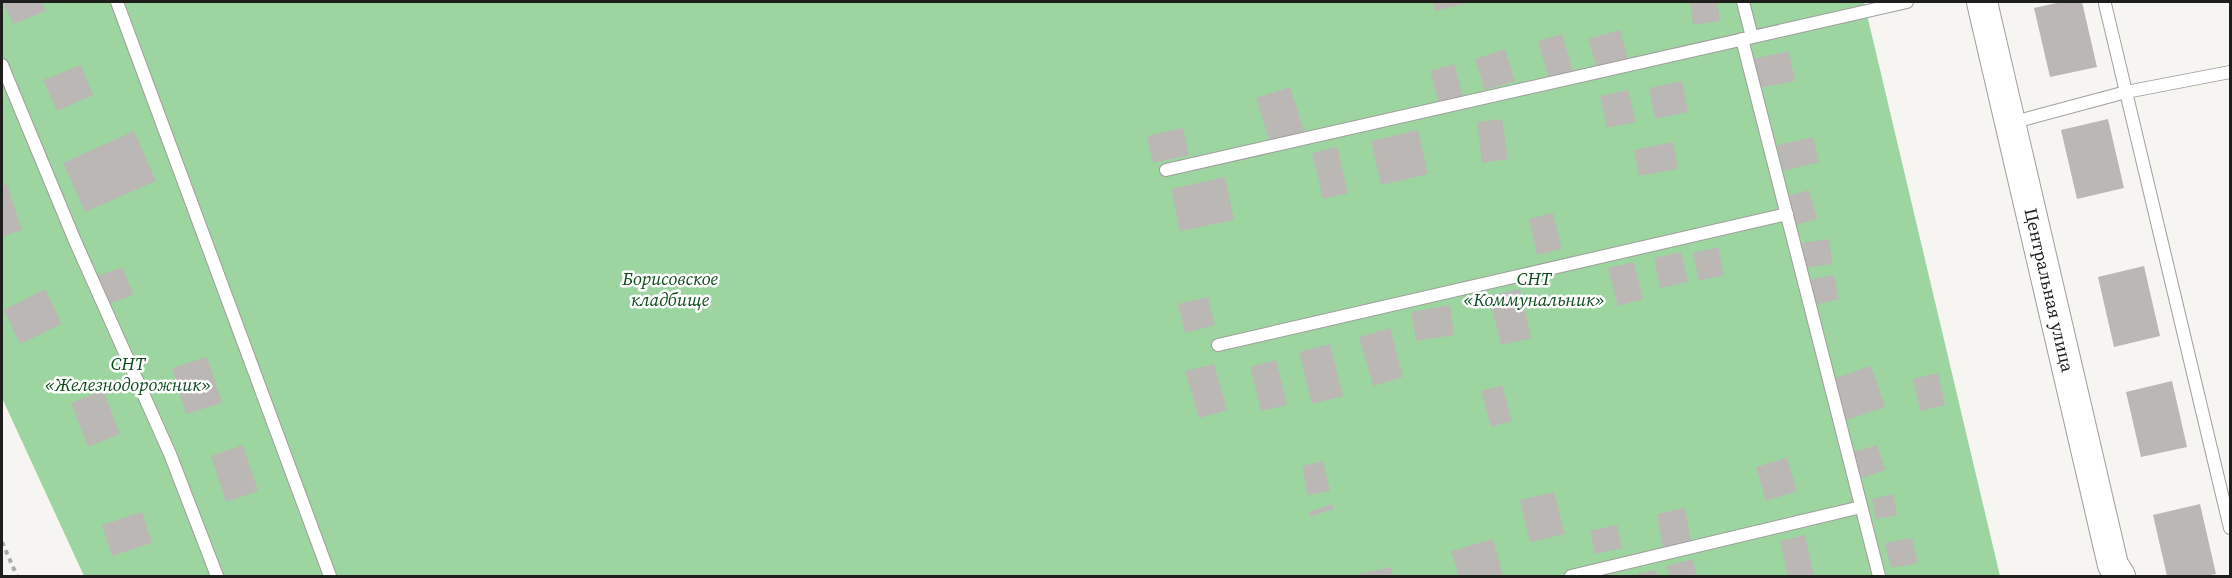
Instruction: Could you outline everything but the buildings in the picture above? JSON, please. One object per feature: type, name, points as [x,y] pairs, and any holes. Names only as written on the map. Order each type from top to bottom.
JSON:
[{"type":"street","name":"Центральная улица","points":[[1982,2],[2115,572]]},
{"type":"lane","points":[[117,2],[330,576]]},
{"type":"lane","points":[[1743,2],[1747,38],[1787,214],[1879,576]]},
{"type":"lane","points":[[1166,170],[1907,2]]},
{"type":"lane","points":[[2105,4],[2230,528]]},
{"type":"lane","points":[[2,65],[75,241],[170,454],[217,576]]},
{"type":"lane","points":[[2010,123],[2126,92],[2230,72]]},
{"type":"lane","points":[[1218,345],[1787,214]]},
{"type":"lane","points":[[1571,576],[1862,507]]},
{"type":"path","points":[[2,542],[17,576]]},
{"type":"green space","points":[[2,2],[1864,2],[2000,576],[84,576],[2,398]]},
{"type":"park label","name":"Борисовское кладбище","points":[[670,289]]},
{"type":"park label","name":"СНТ «Коммунальник»","points":[[1534,289]]},
{"type":"park label","name":"СНТ «Железнодорожник»","points":[[128,374]]}]
